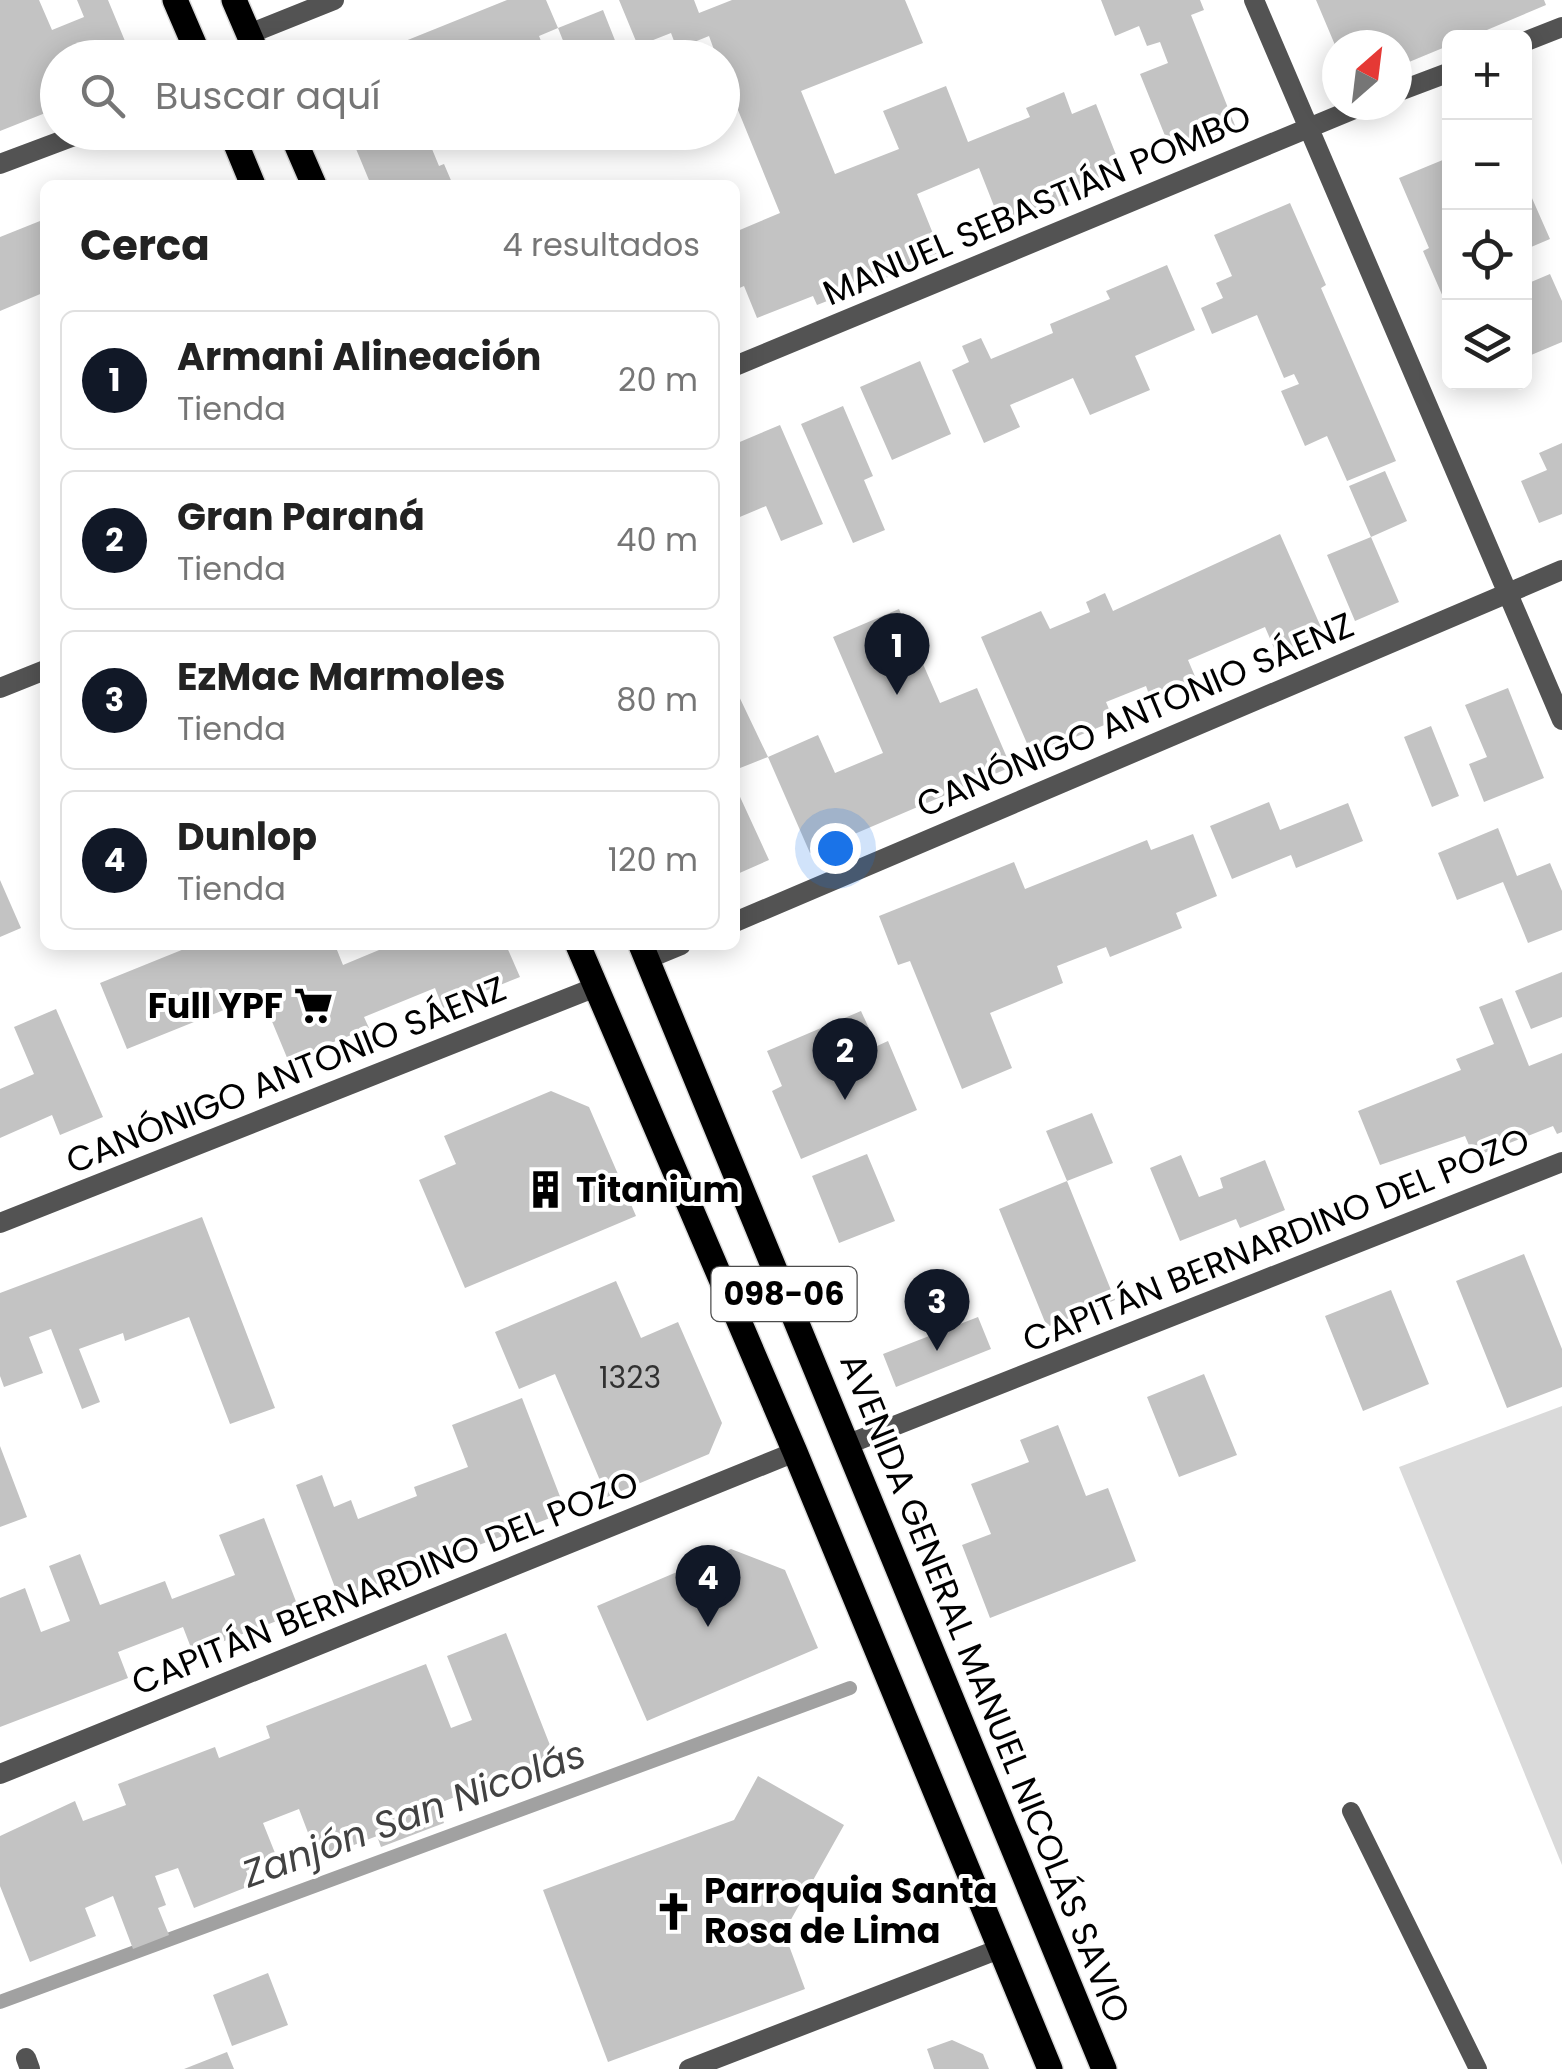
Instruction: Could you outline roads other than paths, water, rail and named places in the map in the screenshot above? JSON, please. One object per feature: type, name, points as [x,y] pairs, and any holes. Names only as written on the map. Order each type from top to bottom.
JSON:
[{"type":"main road","points":[[175,0],[192,40]]},
{"type":"main road","points":[[234,0],[251,40]]},
{"type":"main road","points":[[239,150],[251,180]]},
{"type":"main road","points":[[299,150],[312,180]]},
{"type":"main road","name":"098-06","points":[[580,950],[795,1452],[1050,2069]]},
{"type":"main road","name":"AVENIDA GENERAL MANUEL NICOLÁS SAVIO","points":[[644,952],[1104,2069]]},
{"type":"street","points":[[264,40],[334,0]]},
{"type":"street","points":[[1254,0],[1562,720]]},
{"type":"street","points":[[1532,39],[1562,28]]},
{"type":"street","points":[[1412,86],[1442,75]]},
{"type":"street","name":"MANUEL SEBASTIÁN POMBO","points":[[740,364],[1326,120]]},
{"type":"street","points":[[0,164],[40,149]]},
{"type":"street","name":"CANÓNIGO ANTONIO SÁENZ","points":[[740,920],[1562,570]]},
{"type":"street","points":[[0,688],[40,672]]},
{"type":"street","name":"CANÓNIGO ANTONIO SÁENZ","points":[[0,1223],[596,987]]},
{"type":"street","name":"CAPITÁN BERNARDINO DEL POZO","points":[[846,1444],[1562,1162]]},
{"type":"street","name":"CAPITÁN BERNARDINO DEL POZO","points":[[0,1774],[795,1452]]},
{"type":"street","points":[[689,2069],[1002,1948]]},
{"type":"lane","points":[[1351,1811],[1478,2069]]},
{"type":"waterway","name":"Zanjón San Nicolás","points":[[0,2002],[850,1688]]},
{"type":"place","name":"Armani Alineación","points":[[897,695]]},
{"type":"place","name":"Full YPF","points":[[313,1006]]},
{"type":"place","name":"Gran Paraná","points":[[845,1100]]},
{"type":"place","name":"Titanium","points":[[546,1190]]},
{"type":"place","name":"EzMac Marmoles","points":[[937,1351]]},
{"type":"place","name":"Dunlop","points":[[708,1627]]},
{"type":"place","name":"Parroquia Santa Rosa de Lima","points":[[674,1911]]}]
